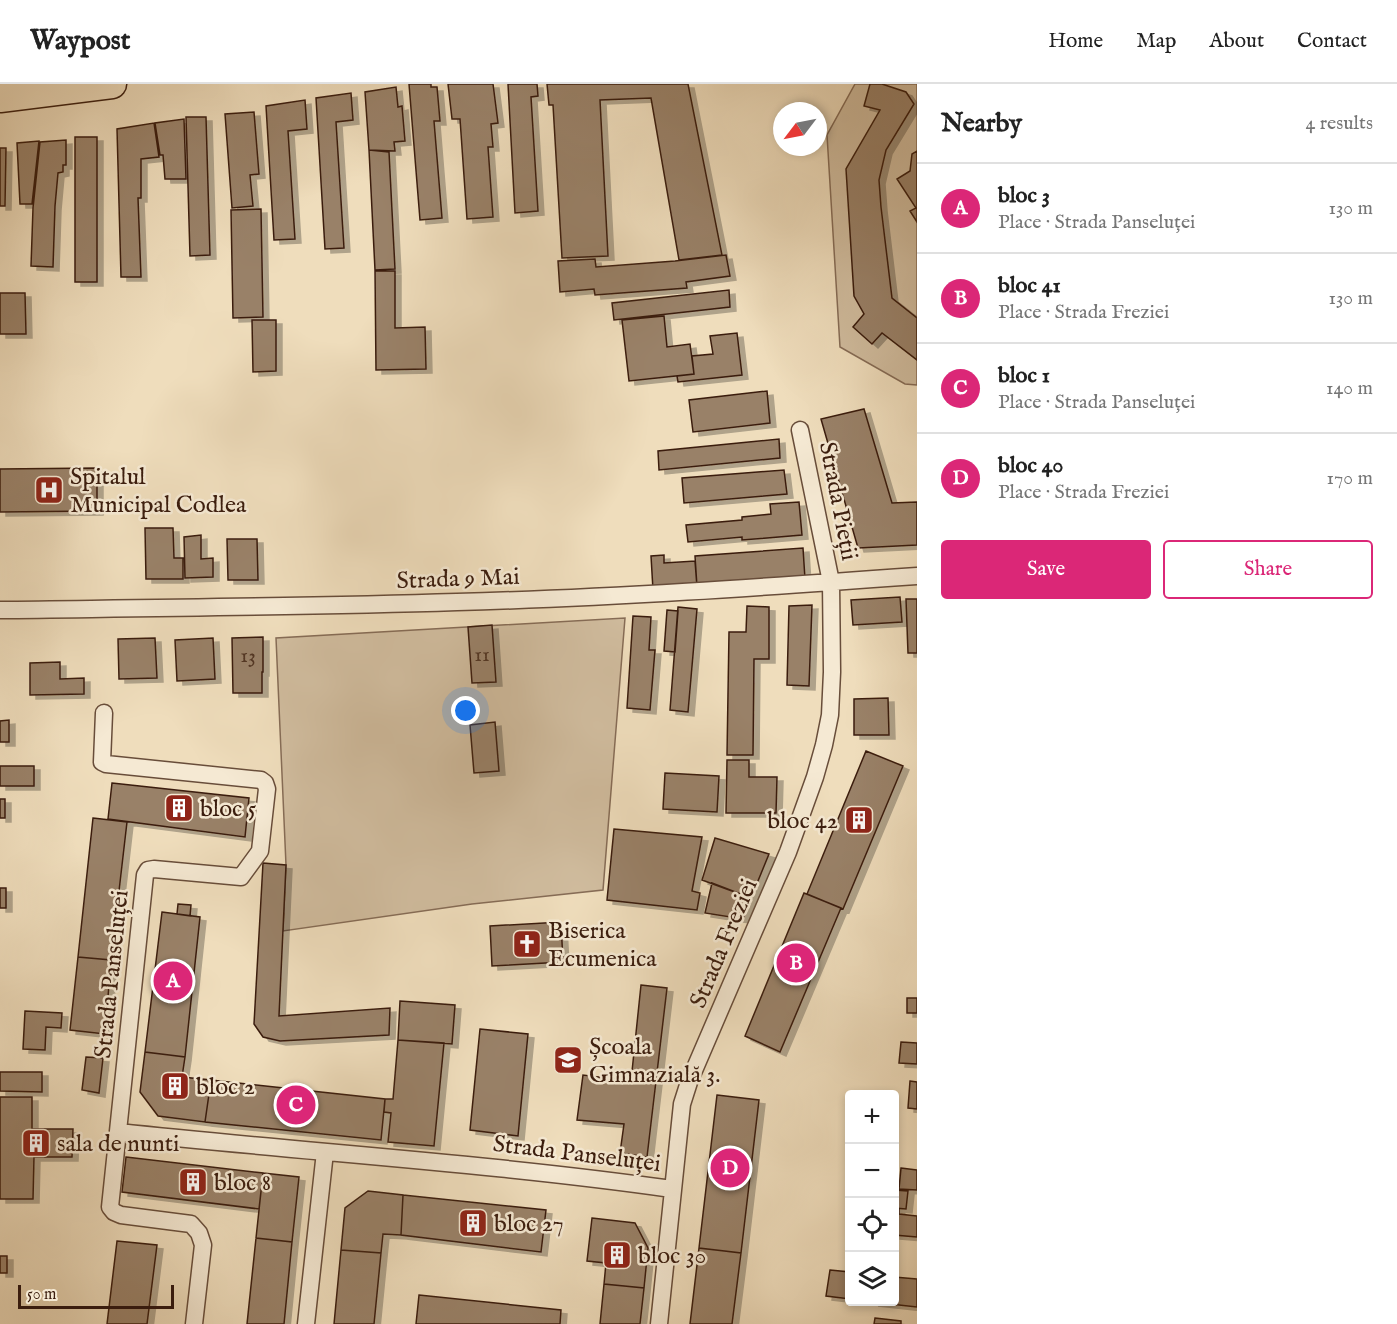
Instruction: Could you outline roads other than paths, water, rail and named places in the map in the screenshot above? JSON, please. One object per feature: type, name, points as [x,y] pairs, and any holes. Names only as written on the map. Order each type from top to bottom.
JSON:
[{"type":"highway","points":[[0,98],[112,84]]},
{"type":"street","name":"Strada Pieții","points":[[800,430],[831,582]]},
{"type":"street","name":"Strada 9 Mai","points":[[0,610],[457,602],[648,594],[917,576]]},
{"type":"street","name":"Strada Freziei","points":[[659,1324],[682,1104],[689,1082],[788,852],[821,756],[830,715],[831,582]]},
{"type":"street","name":"Strada Panseluței","points":[[104,714],[102,762],[106,764],[261,780],[267,789],[260,851],[241,877],[154,869],[148,870],[145,875],[110,1207],[121,1215],[190,1224],[199,1233],[202,1245],[194,1324]]},
{"type":"street","name":"Strada Panseluței","points":[[119,1132],[572,1175],[672,1188]]},
{"type":"street","points":[[306,1324],[325,1152]]},
{"type":"place","name":"Spitalul Municipal Codlea","points":[[49,490]]},
{"type":"place","name":"bloc 5","points":[[179,808]]},
{"type":"place","name":"bloc 42","points":[[859,820]]},
{"type":"place","name":"Biserica Ecumenica","points":[[527,944]]},
{"type":"place","name":"bloc 41","points":[[796,963]]},
{"type":"place","name":"bloc 3","points":[[173,981]]},
{"type":"place","name":"Școala Gimnazială 3.","points":[[568,1060]]},
{"type":"place","name":"bloc 2","points":[[175,1086]]},
{"type":"place","name":"bloc 1","points":[[296,1105]]},
{"type":"place","name":"sala de nunti","points":[[36,1143]]},
{"type":"place","name":"bloc 40","points":[[730,1168]]},
{"type":"place","name":"bloc 8","points":[[193,1182]]},
{"type":"place","name":"bloc 27","points":[[473,1223]]},
{"type":"place","name":"bloc 30","points":[[617,1255]]}]
